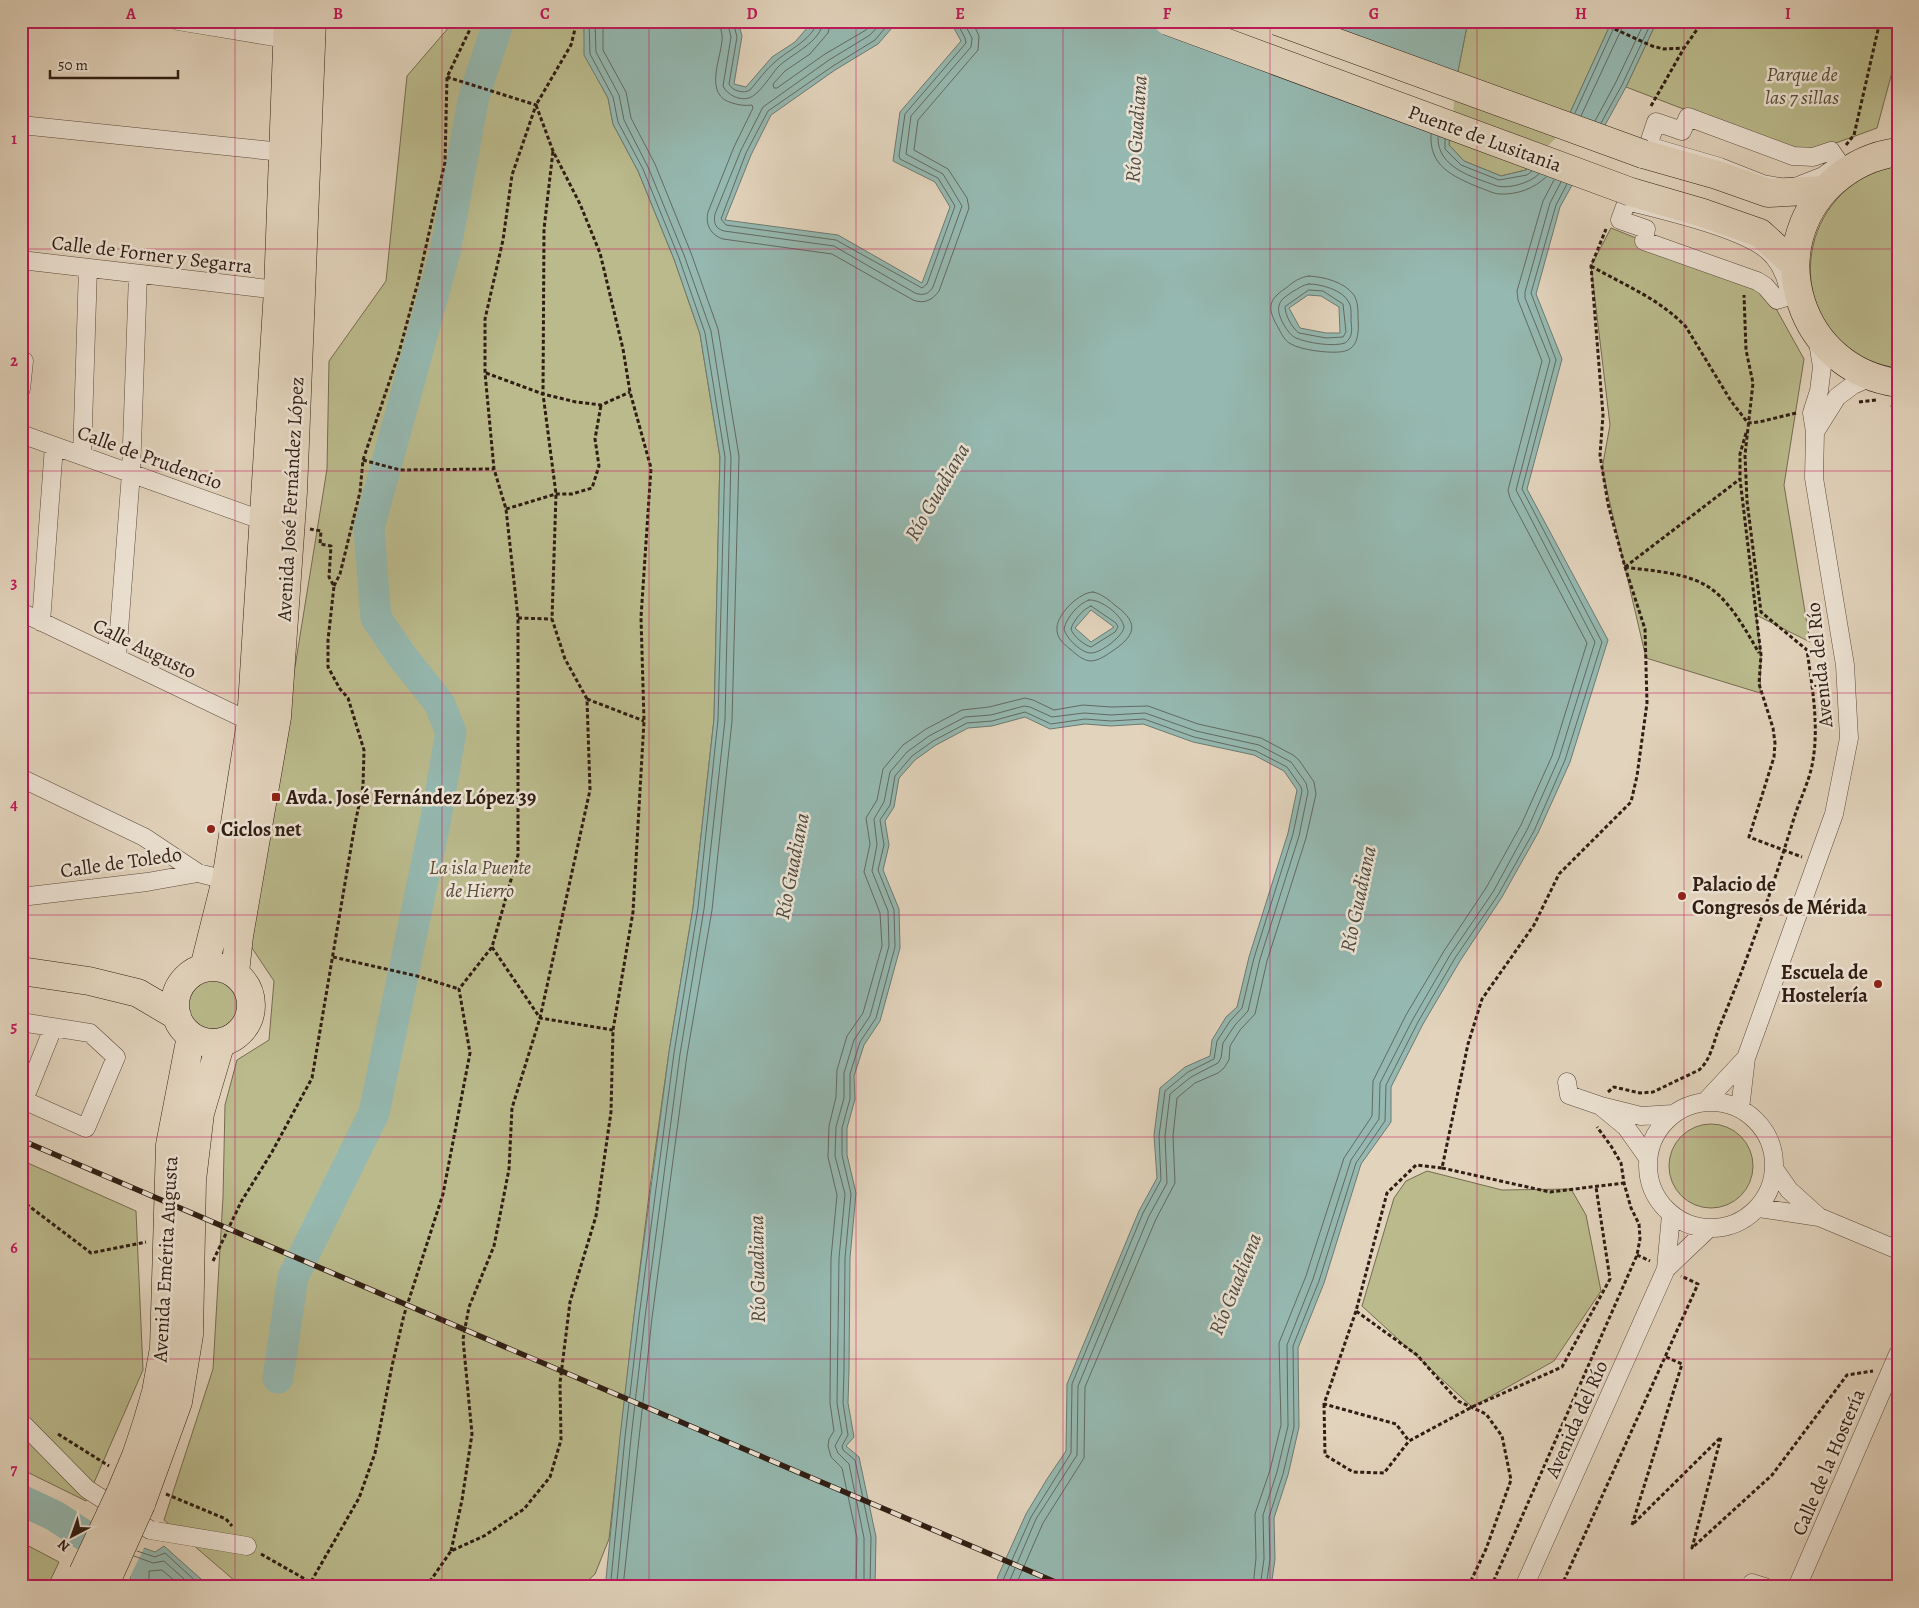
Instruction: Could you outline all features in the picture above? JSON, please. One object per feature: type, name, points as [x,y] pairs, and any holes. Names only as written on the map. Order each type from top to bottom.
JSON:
[{"type":"main road","name":"Avenida José Fernández López","points":[[235,973],[239,936],[277,717],[293,492],[312,21]]},
{"type":"main road","name":"Puente de Lusitania","points":[[1168,21],[1631,192],[1703,212],[1760,233],[1792,255]]},
{"type":"main road","name":"Puente de Lusitania","points":[[1277,21],[1644,154],[1717,174],[1768,193],[1824,190]]},
{"type":"main road","name":"Avenida José Fernández López","points":[[204,968],[226,880],[251,722],[278,290],[287,30]]},
{"type":"main road","points":[[1898,152],[1888,153],[1864,161],[1842,174],[1824,190],[1812,207],[1803,225],[1792,255],[1796,284],[1801,302],[1817,335],[1838,357],[1850,366],[1871,377],[1898,383]]},
{"type":"main road","points":[[21,971],[90,980],[138,993],[206,1042],[221,1042],[233,1038],[243,1030],[252,1006],[250,994],[244,982],[235,973],[214,967],[204,968],[191,974],[181,984],[175,1006],[184,1026]]},
{"type":"main road","points":[[138,993],[181,984]]},
{"type":"main road","name":"Avenida Emérita Augusta","points":[[130,1499],[136,1456],[156,1392],[164,1348],[170,1145],[184,1026]]},
{"type":"main road","name":"Avenida Emérita Augusta","points":[[92,1583],[130,1499],[178,1402],[189,1334],[192,1180],[200,1113],[221,1042]]},
{"type":"street","points":[[178,21],[287,30]]},
{"type":"street","points":[[1688,117],[1792,156],[1813,157],[1831,151],[1836,158],[1840,164],[1823,176],[1790,189],[1763,184],[1720,167],[1648,146],[1656,122],[1682,131],[1688,117]]},
{"type":"street","points":[[21,125],[282,152]]},
{"type":"street","points":[[1646,163],[1766,202],[1806,202],[1793,225],[1792,255],[1760,224],[1640,182],[1646,163]]},
{"type":"street","points":[[1627,201],[1700,221],[1752,240],[1773,255],[1786,276],[1790,296],[1777,300],[1765,286],[1744,276],[1644,241],[1646,229],[1620,220],[1627,201]]},
{"type":"street","name":"Calle de Forner y Segarra","points":[[21,260],[278,290]]},
{"type":"street","points":[[82,456],[88,268]]},
{"type":"street","points":[[116,658],[131,473],[138,274]]},
{"type":"street","name":"Avenida del Río","points":[[1740,1109],[1746,1058],[1834,814],[1849,738],[1845,665],[1814,478],[1815,432],[1812,413],[1819,391],[1822,367],[1817,335]]},
{"type":"street","points":[[21,389],[24,361]]},
{"type":"street","points":[[1815,432],[1837,398],[1853,384],[1871,377]]},
{"type":"street","name":"Calle de Prudencio","points":[[21,434],[264,521]]},
{"type":"street","points":[[41,622],[54,446]]},
{"type":"street","name":"Calle Augusto","points":[[21,612],[251,722]]},
{"type":"street","points":[[21,778],[144,837],[198,872]]},
{"type":"street","name":"Calle de Toledo","points":[[21,897],[148,882],[198,872],[226,880]]},
{"type":"street","points":[[21,1022],[90,1033],[116,1057],[86,1128],[23,1100],[53,1028]]},
{"type":"street","name":"Avenida del Río","points":[[1704,1102],[1746,1058]]},
{"type":"street","points":[[1567,1082],[1569,1095],[1601,1106],[1641,1116],[1673,1114]]},
{"type":"street","points":[[1704,1102],[1723,1103],[1740,1109],[1752,1117],[1770,1141],[1774,1154],[1775,1170],[1770,1190],[1759,1208],[1736,1224],[1708,1229],[1688,1225],[1671,1214],[1657,1199],[1649,1179],[1648,1158],[1652,1141],[1661,1126],[1673,1114],[1688,1106],[1704,1102]]},
{"type":"street","points":[[1601,1106],[1626,1127],[1648,1158]]},
{"type":"street","points":[[1775,1170],[1789,1190],[1819,1217]]},
{"type":"street","points":[[1759,1208],[1819,1217],[1898,1250]]},
{"type":"street","name":"Avenida del Río","points":[[1524,1587],[1666,1269],[1671,1214]]},
{"type":"street","name":"Avenida del Río","points":[[1666,1269],[1708,1229]]},
{"type":"street","name":"Calle de la Hostería","points":[[1797,1587],[1896,1358]]},
{"type":"street","points":[[21,1424],[26,1426],[87,1489],[150,1530],[248,1546]]},
{"type":"street","points":[[1751,1587],[1752,1583],[1765,1587]]},
{"type":"path","points":[[212,1264],[241,1202],[272,1152],[312,1078],[363,786],[364,750],[348,698],[340,689],[328,667],[328,640],[334,586],[340,574],[360,492],[363,460],[398,356],[418,282],[445,162],[445,95],[447,76],[474,21]]},
{"type":"path","points":[[308,1587],[359,1498],[375,1453],[404,1314],[443,1194],[470,1053],[459,989],[492,946],[518,855],[518,618],[506,509],[494,469],[486,373],[485,319],[503,240],[512,175],[536,105],[571,45],[577,21]]},
{"type":"path","points":[[1597,21],[1652,46],[1664,49],[1684,48]]},
{"type":"path","points":[[1650,108],[1684,48],[1703,21]]},
{"type":"path","points":[[1836,158],[1854,135],[1880,21]]},
{"type":"path","points":[[447,76],[536,105],[553,151],[580,204],[600,253],[623,349],[630,392],[650,468],[642,617],[644,721],[633,912],[614,1030],[611,1112],[596,1216],[570,1302],[560,1383],[561,1440],[550,1476],[524,1509],[484,1536],[451,1551]]},
{"type":"path","points":[[426,1587],[451,1551],[462,1500],[472,1434],[463,1339],[469,1307],[494,1246],[509,1169],[512,1108],[540,1018],[590,790],[587,698],[565,659],[552,619],[556,494],[543,394],[544,229],[553,151]]},
{"type":"path","points":[[1442,1168],[1468,1044],[1482,999],[1534,925],[1559,874],[1631,802],[1637,776],[1647,703],[1645,629],[1625,568],[1608,504],[1600,455],[1603,415],[1591,266],[1610,220]]},
{"type":"path","points":[[1591,266],[1644,294],[1677,318],[1686,327],[1731,401],[1748,423]]},
{"type":"path","points":[[1490,1587],[1637,1256],[1640,1239],[1639,1224],[1631,1208],[1621,1163],[1595,1124],[1605,1094],[1614,1087],[1640,1093],[1653,1092],[1699,1070],[1705,1065],[1785,851],[1813,761],[1816,730],[1806,650],[1761,612],[1747,501],[1746,455],[1748,423],[1754,383],[1746,350],[1744,276]]},
{"type":"path","points":[[486,373],[543,394],[601,406],[630,392]]},
{"type":"path","points":[[506,509],[556,494],[572,494],[592,488],[599,466],[596,439],[601,406]]},
{"type":"path","points":[[1748,423],[1797,413]]},
{"type":"path","points":[[1748,423],[1740,454],[1740,479],[1760,655],[1759,684],[1773,728],[1775,743],[1774,758],[1749,837],[1816,863]]},
{"type":"path","points":[[363,460],[400,470],[494,469]]},
{"type":"path","points":[[1625,568],[1740,479]]},
{"type":"path","points":[[310,520],[310,529],[321,531],[320,544],[332,546],[329,577],[334,586]]},
{"type":"path","points":[[1625,568],[1685,578],[1708,586],[1741,621],[1760,655]]},
{"type":"path","points":[[518,618],[552,619]]},
{"type":"path","points":[[587,698],[644,721]]},
{"type":"path","points":[[492,946],[540,1018],[614,1030]]},
{"type":"path","points":[[333,957],[418,976],[459,989]]},
{"type":"path","points":[[1596,1187],[1610,1280],[1562,1367],[1472,1407],[1409,1441],[1384,1473],[1353,1472],[1325,1455],[1324,1404],[1356,1311],[1387,1193],[1416,1164],[1550,1192],[1624,1183]]},
{"type":"path","points":[[21,1200],[91,1253],[142,1242],[167,1243]]},
{"type":"path","points":[[1561,1587],[1698,1284]]},
{"type":"path","points":[[1356,1311],[1417,1355],[1458,1401],[1486,1414],[1502,1436],[1511,1480],[1486,1549],[1468,1587]]},
{"type":"path","points":[[1666,1357],[1682,1364],[1632,1525],[1721,1436],[1692,1548],[1772,1475],[1847,1375],[1896,1358]]},
{"type":"path","points":[[1324,1404],[1396,1424],[1409,1441]]},
{"type":"path","points":[[248,1546],[319,1587]]},
{"type":"green space","name":"La isla Puente de Hierro","points":[[450,21],[584,21],[585,55],[608,98],[613,124],[638,171],[674,259],[700,334],[720,457],[714,719],[693,908],[669,1052],[650,1187],[609,1539],[595,1574],[581,1587],[242,1587],[164,1520],[213,1369],[223,1197],[225,1105],[237,1060],[269,1040],[274,981],[250,945],[327,469],[329,361],[386,281],[407,76],[450,26]]},
{"type":"green space","points":[[1468,21],[1612,21],[1558,139],[1526,170],[1501,176],[1464,161],[1449,145],[1452,101]]},
{"type":"green space","name":"Parque de las 7 sillas","points":[[1657,21],[1898,21],[1898,50],[1877,128],[1801,154],[1626,87]]},
{"type":"green space","points":[[1898,166],[1898,369],[1865,359],[1855,353],[1831,330],[1816,304],[1811,274],[1813,245],[1824,218],[1842,194],[1867,176]]},
{"type":"green space","points":[[1611,228],[1753,285],[1774,305],[1804,359],[1784,485],[1810,642],[1756,615],[1761,655],[1760,693],[1646,658],[1602,469],[1610,425],[1591,266]]},
{"type":"green space","points":[[208,979],[218,979],[231,986],[238,999],[238,1009],[231,1022],[218,1029],[208,1029],[199,1025],[192,1018],[188,1009],[188,999],[192,990],[199,983]]},
{"type":"green space","points":[[1711,1124],[1727,1127],[1741,1136],[1750,1150],[1753,1166],[1750,1182],[1741,1196],[1727,1205],[1711,1208],[1695,1205],[1681,1196],[1672,1182],[1669,1166],[1672,1150],[1681,1136],[1695,1127]]},
{"type":"green space","points":[[21,1160],[136,1211],[143,1370],[86,1501],[21,1469]]},
{"type":"green space","points":[[1427,1171],[1502,1190],[1571,1189],[1586,1215],[1601,1291],[1554,1361],[1472,1407],[1362,1306],[1394,1198],[1406,1181]]},
{"type":"green space","points":[[21,1542],[59,1562],[47,1587],[21,1587]]},
{"type":"water","name":"Río Guadiana","points":[[584,21],[738,21],[742,36],[734,84],[746,87],[772,57],[795,42],[813,21],[898,21],[878,44],[835,70],[771,115],[751,155],[725,220],[838,235],[922,283],[950,207],[935,182],[893,161],[900,112],[961,41],[950,21],[1468,21],[1452,101],[1449,145],[1464,161],[1501,176],[1526,170],[1558,139],[1612,21],[1657,21],[1626,87],[1560,207],[1536,294],[1562,359],[1527,489],[1608,640],[1570,762],[1538,833],[1502,897],[1460,961],[1423,1024],[1391,1087],[1391,1122],[1361,1164],[1324,1283],[1298,1348],[1299,1427],[1288,1475],[1274,1518],[1275,1559],[1271,1587],[995,1587],[998,1576],[1026,1514],[1066,1451],[1067,1384],[1139,1211],[1157,1178],[1154,1135],[1160,1088],[1185,1067],[1210,1056],[1212,1040],[1226,1017],[1237,1007],[1249,957],[1288,833],[1297,790],[1284,771],[1254,755],[1193,742],[1143,724],[1111,726],[1085,724],[1050,729],[1025,717],[992,726],[968,728],[936,745],[915,760],[899,778],[894,807],[885,821],[889,845],[883,870],[899,909],[900,948],[880,1021],[864,1045],[854,1076],[855,1099],[847,1128],[847,1155],[856,1193],[850,1258],[848,1403],[854,1437],[846,1446],[859,1457],[876,1537],[875,1587],[598,1587],[606,1579],[634,1316],[669,1052],[693,908],[714,719],[720,457],[700,334],[674,259],[638,171],[613,124],[608,98],[584,55]],"holes":[[[1308,295],[1321,296],[1339,307],[1340,333],[1326,333],[1300,328],[1289,308]],[[1091,610],[1114,627],[1091,642],[1075,628]]]},
{"type":"water","points":[[55,1516],[155,1552],[164,1546],[210,1587],[131,1587],[130,1576],[68,1531]]},
{"type":"pier","points":[[1137,21],[1308,21],[1459,77],[1454,101],[1452,137]]},
{"type":"pier","points":[[1566,116],[1605,130],[1576,183],[1528,165],[1556,138]]},
{"type":"pier","points":[[84,1524],[145,1546],[128,1581],[128,1577],[76,1540]]},
{"type":"waterway","points":[[278,1378],[293,1277],[374,1113],[435,823],[451,732],[439,703],[401,655],[376,618],[369,528],[445,252],[474,96],[499,21]]},
{"type":"waterway","points":[[21,1500],[55,1516],[90,1539]]},
{"type":"railway","points":[[21,1140],[1067,1587]]},
{"type":"place","name":"Avda. José Fernández López 39","points":[[276,797]]},
{"type":"place","name":"Ciclos net","points":[[211,829]]},
{"type":"place","name":"Palacio de Congresos de Mérida","points":[[1682,896]]},
{"type":"place","name":"Escuela de Hostelería","points":[[1878,984]]}]
